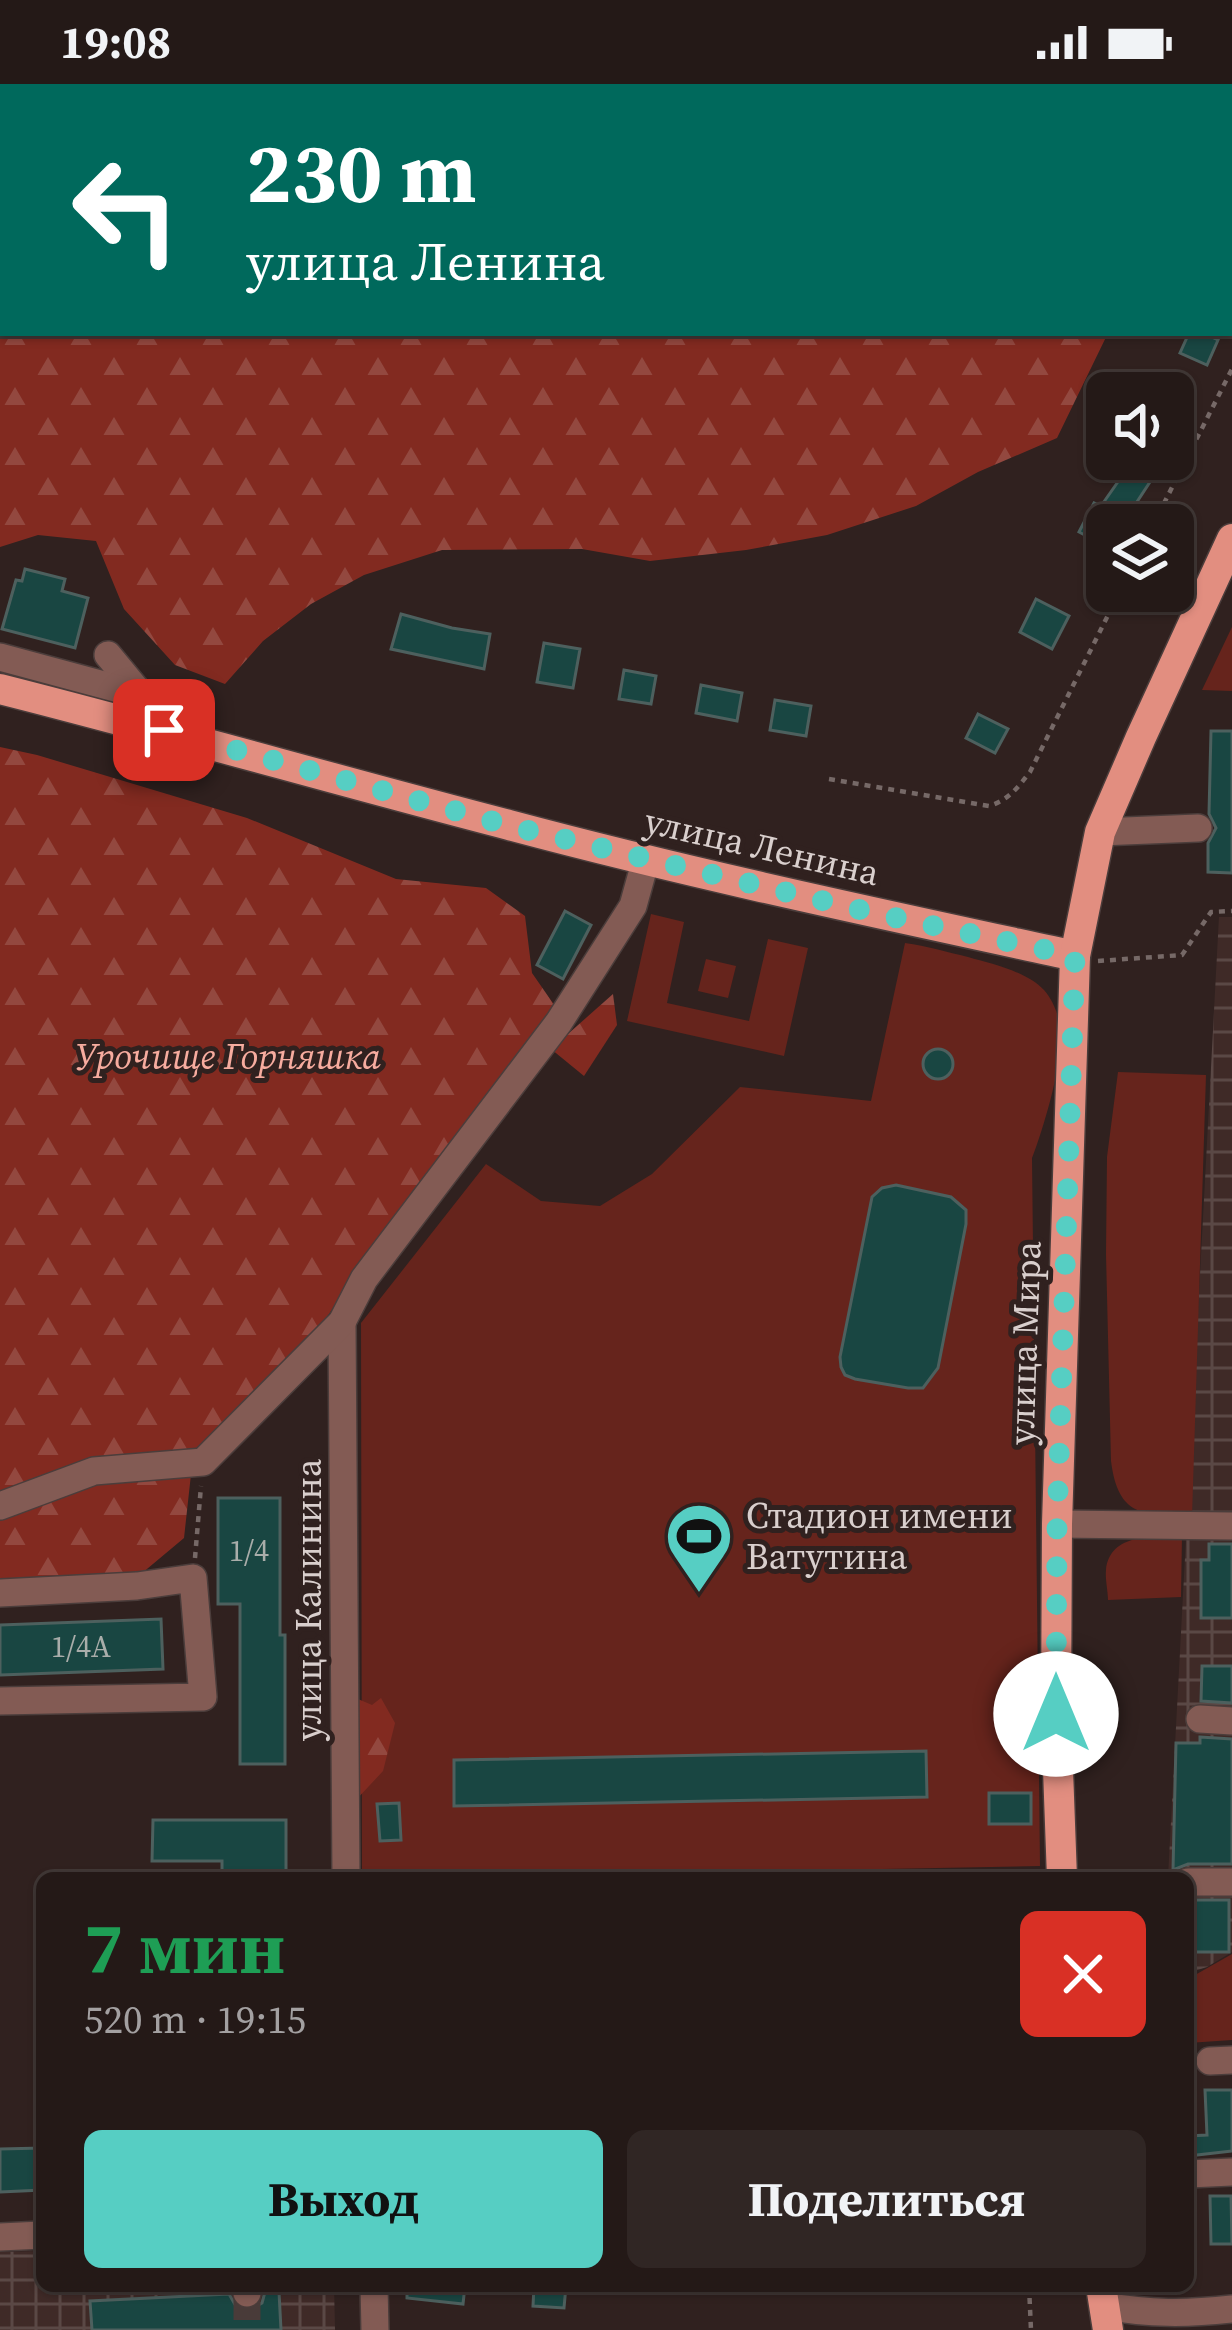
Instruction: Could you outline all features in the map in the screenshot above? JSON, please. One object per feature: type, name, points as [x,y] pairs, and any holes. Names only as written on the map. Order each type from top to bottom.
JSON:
[{"type":"main road","points":[[1075,956],[1100,832],[1232,539]]},
{"type":"main road","name":"улица Ленина","points":[[0,688],[510,826],[1075,956]]},
{"type":"main road","name":"улица Мира","points":[[1062,1872],[1056,1714],[1057,1524],[1075,956]]},
{"type":"street","points":[[108,655],[141,695],[205,741]]},
{"type":"street","points":[[0,657],[141,695]]},
{"type":"street","points":[[1100,832],[1198,828]]},
{"type":"street","points":[[0,1506],[94,1471],[203,1462],[342,1322],[364,1280],[559,1022],[633,906],[646,859]]},
{"type":"street","name":"улица Калинина","points":[[342,1322],[346,1872]]},
{"type":"street","points":[[1057,1524],[1232,1526]]},
{"type":"street","points":[[0,1593],[137,1586],[193,1578],[203,1697],[0,1701]]},
{"type":"street","points":[[1200,1719],[1232,1721]]},
{"type":"street","points":[[1194,1882],[1232,1882]]},
{"type":"street","points":[[1194,2174],[1232,2171]]},
{"type":"street","points":[[0,2236],[36,2235]]},
{"type":"street","points":[[374,2292],[375,2330]]},
{"type":"street","points":[[1105,2307],[1183,2322],[1232,2309]]},
{"type":"path","points":[[1164,504],[1232,369]]},
{"type":"path","points":[[829,779],[989,806],[1002,802],[1030,772],[1110,612]]},
{"type":"path","points":[[1075,956],[1103,962],[1182,955],[1211,912],[1232,911]]},
{"type":"path","points":[[193,1578],[203,1462]]},
{"type":"path","points":[[1029,2292],[1031,2330]]},
{"type":"shaded area","points":[[1232,627],[1232,691],[1202,690]]},
{"type":"shaded area","points":[[651,914],[684,922],[667,1003],[749,1021],[768,939],[808,948],[784,1056],[627,1021]]},
{"type":"shaded area","points":[[1219,917],[1232,917],[1232,1952],[1207,1967],[1194,1971],[1194,1872],[1168,1872]]},
{"type":"shaded area","name":"Стадион имени Ватутина","points":[[905,943],[1008,969],[1037,983],[1048,995],[1061,1029],[1060,1055],[1032,1158],[1040,1866],[362,1872],[361,1323],[486,1164],[541,1201],[600,1206],[652,1174],[740,1087],[871,1101]]},
{"type":"shaded area","points":[[706,959],[736,966],[728,998],[698,991]]},
{"type":"shaded area","points":[[1118,1072],[1206,1075],[1192,1517],[1147,1513],[1127,1503],[1114,1479],[1111,1461],[1107,1157]]},
{"type":"shaded area","points":[[1182,1535],[1181,1597],[1108,1600],[1106,1570],[1116,1549],[1135,1539]]},
{"type":"shaded area","points":[[1232,1954],[1232,2040],[1194,2043],[1194,1976]]},
{"type":"shaded area","points":[[36,2251],[36,2292],[334,2292],[335,2330],[0,2330],[0,2252]]},
{"type":"green space","points":[[0,336],[1107,336],[1057,438],[978,472],[916,506],[827,535],[650,561],[582,549],[442,550],[364,575],[311,604],[263,641],[225,684],[175,665],[124,609],[96,541],[38,535],[0,547]]},
{"type":"green space","name":"Урочище Горняшка","points":[[0,747],[247,818],[396,879],[486,888],[525,916],[532,973],[557,1009],[411,1193],[310,1342],[192,1465],[184,1538],[135,1579],[0,1585]]},
{"type":"green space","points":[[613,994],[617,1025],[584,1076],[551,1049]]},
{"type":"green space","points":[[381,1698],[395,1723],[383,1771],[355,1801],[349,1754],[358,1699],[372,1705]]},
{"type":"building","points":[[1188,336],[1218,340],[1207,365],[1180,353]]},
{"type":"building","points":[[1119,480],[1151,480],[1136,504],[1102,504]]},
{"type":"building","points":[[25,569],[65,579],[62,591],[88,598],[75,648],[2,629],[16,580],[22,581]]},
{"type":"building","points":[[1036,599],[1069,616],[1052,649],[1020,632]]},
{"type":"building","points":[[401,614],[490,634],[484,669],[391,649]]},
{"type":"building","points":[[544,643],[580,649],[573,688],[537,682]]},
{"type":"building","points":[[624,670],[656,676],[651,704],[619,699]]},
{"type":"building","points":[[701,685],[742,693],[737,721],[696,713]]},
{"type":"building","points":[[775,700],[811,706],[806,736],[770,730]]},
{"type":"building","points":[[978,714],[1008,729],[995,753],[966,738]]},
{"type":"building","points":[[1211,731],[1232,731],[1232,873],[1208,872],[1208,843],[1216,828],[1209,814]]},
{"type":"building","points":[[565,911],[591,925],[563,979],[537,965]]},
{"type":"building","points":[[938,1049],[953,1064],[938,1079],[923,1064]]},
{"type":"building","points":[[896,1185],[951,1197],[966,1210],[938,1368],[923,1388],[855,1379],[841,1367],[872,1197]]},
{"type":"building","points":[[218,1498],[280,1498],[285,1764],[240,1764],[240,1604],[218,1604]]},
{"type":"building","points":[[1209,1544],[1232,1544],[1232,1618],[1201,1618],[1201,1560],[1209,1560]]},
{"type":"building","points":[[161,1619],[163,1669],[0,1675],[0,1625]]},
{"type":"building","points":[[1202,1666],[1232,1666],[1232,1703],[1201,1701]]},
{"type":"building","points":[[1200,1737],[1232,1739],[1232,1864],[1188,1864],[1173,1870],[1176,1743],[1200,1743]]},
{"type":"building","points":[[926,1751],[927,1797],[454,1806],[454,1760]]},
{"type":"building","points":[[989,1793],[1031,1793],[1031,1824],[989,1824]]},
{"type":"building","points":[[399,1803],[401,1840],[380,1841],[377,1804]]},
{"type":"building","points":[[153,1820],[286,1820],[286,1872],[222,1872],[222,1861],[152,1861]]},
{"type":"building","points":[[1194,1900],[1229,1900],[1229,1952],[1194,1952]]},
{"type":"building","points":[[1205,2090],[1232,2090],[1232,2151],[1194,2155],[1194,2136],[1207,2135]]},
{"type":"building","points":[[36,2148],[36,2190],[0,2192],[0,2149]]},
{"type":"building","points":[[1210,2196],[1231,2196],[1232,2244],[1211,2244]]},
{"type":"building","points":[[265,2292],[279,2292],[281,2330],[92,2330],[90,2301],[229,2294],[237,2308],[248,2311],[262,2303]]},
{"type":"building","points":[[407,2292],[464,2292],[463,2304],[407,2298]]},
{"type":"building","points":[[534,2292],[565,2292],[564,2308],[533,2306]]},
{"type":"tunnel","points":[[247,2293],[247,2330]]},
{"type":"place","name":"Стадион имени Ватутина","points":[[699,1595]]},
{"type":"route","points":[[164,730],[510,826],[1075,956],[1057,1524],[1056,1714]]}]
